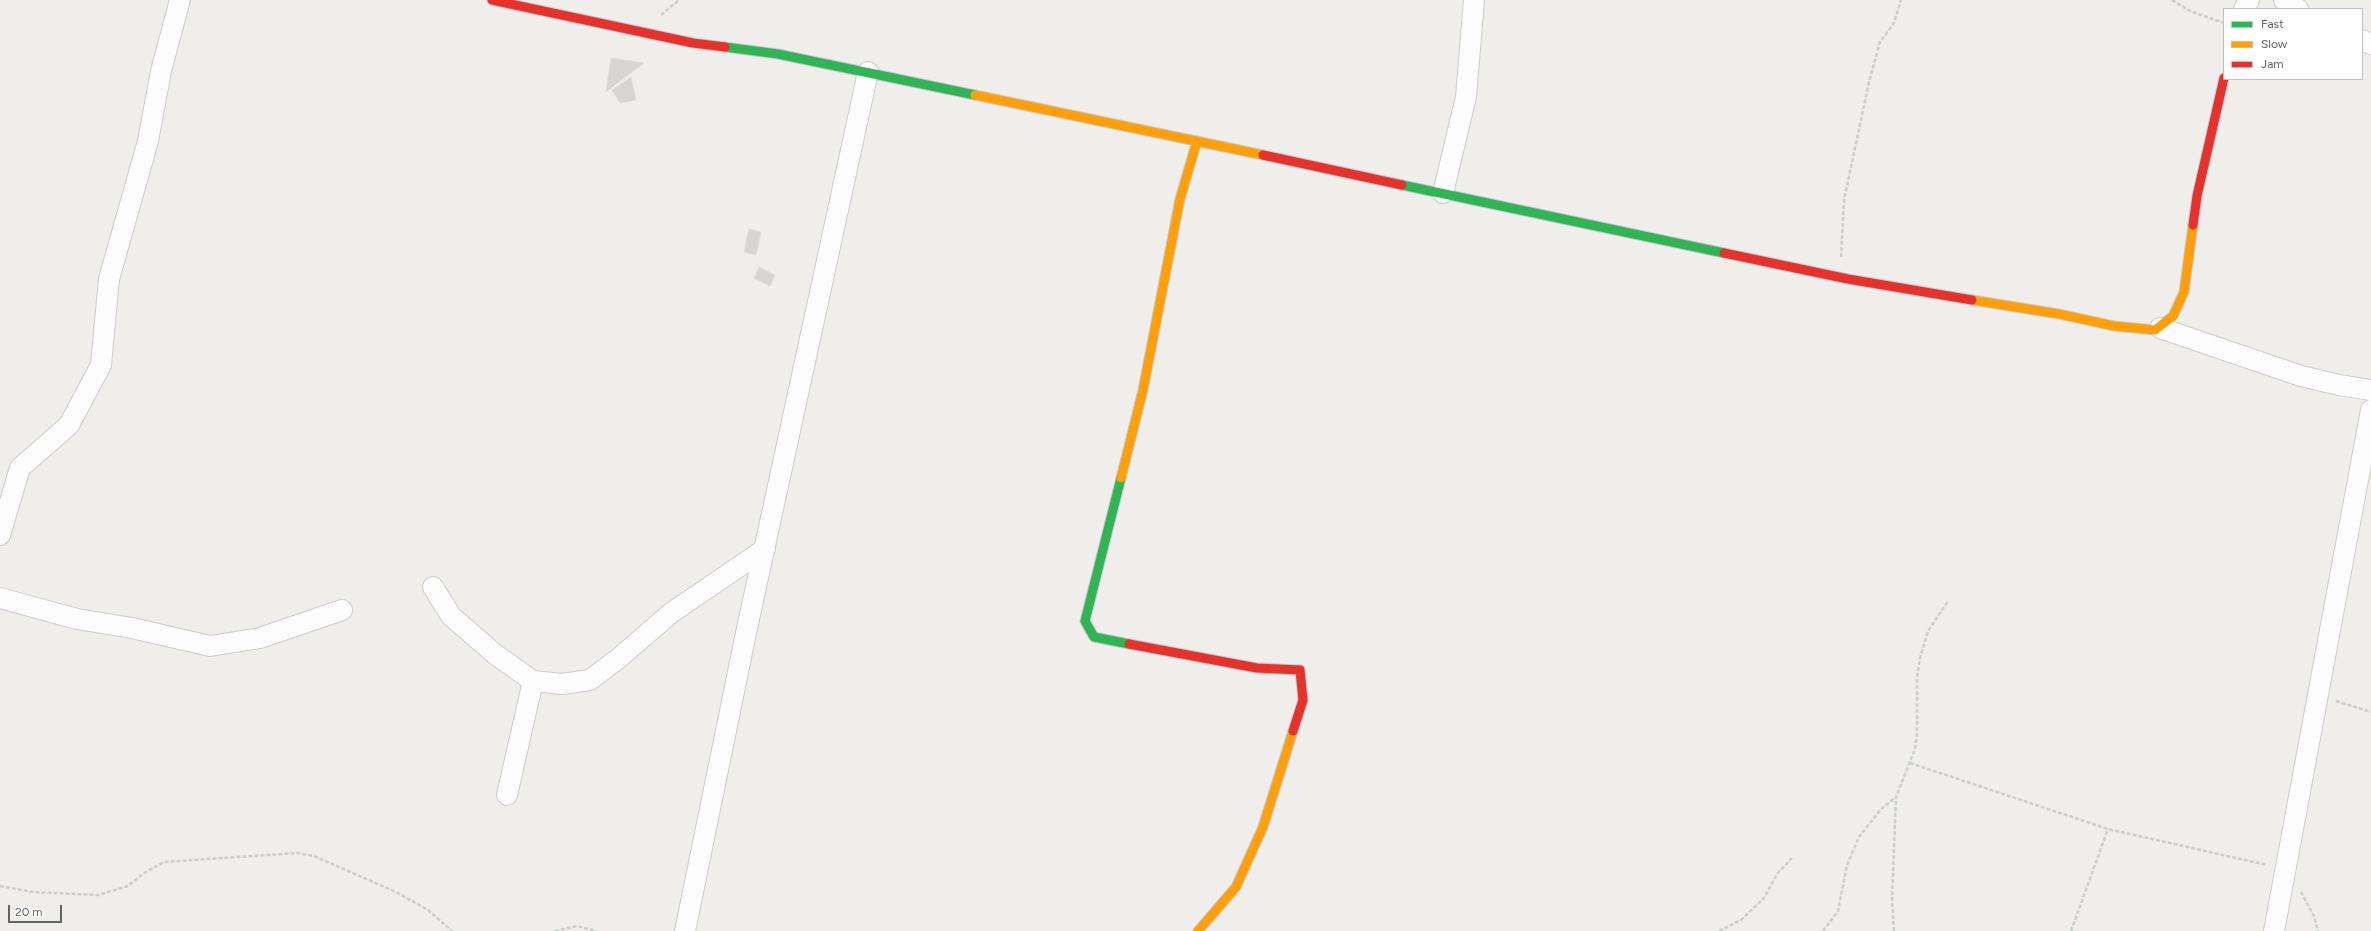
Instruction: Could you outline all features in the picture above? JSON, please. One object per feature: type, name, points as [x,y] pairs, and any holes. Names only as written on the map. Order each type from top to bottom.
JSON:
[{"type":"street","points":[[0,535],[20,468],[69,425],[101,365],[108,279],[148,141],[161,71],[180,0]]},
{"type":"street","points":[[492,0],[526,4],[692,43],[778,54],[868,72],[1839,278],[2059,314],[2114,326],[2155,330],[2160,328],[2178,308],[2184,292],[2197,196],[2224,80]]},
{"type":"street","points":[[1443,193],[1466,98],[1474,0]]},
{"type":"street","points":[[2284,0],[2296,8]]},
{"type":"street","points":[[685,931],[765,549],[868,72]]},
{"type":"street","points":[[1197,142],[1180,200],[1143,390],[1085,621],[1094,637],[1257,668],[1300,670],[1303,700],[1263,827],[1236,887],[1198,931]]},
{"type":"street","points":[[2160,328],[2301,376],[2339,385],[2371,390]]},
{"type":"street","points":[[2274,931],[2371,410]]},
{"type":"street","points":[[432,587],[451,616],[496,655],[533,681],[562,684],[590,680],[620,658],[671,613],[765,549]]},
{"type":"street","points":[[0,598],[77,619],[132,628],[210,646],[260,638],[342,610]]},
{"type":"street","points":[[507,795],[533,681]]},
{"type":"path","points":[[1839,278],[1844,200],[1856,136],[1880,42],[1894,24],[1901,0]]},
{"type":"path","points":[[2172,0],[2190,11],[2223,23]]},
{"type":"path","points":[[1894,931],[1892,899],[1896,797],[1910,763],[1917,734],[1916,697],[1920,658],[1928,631],[1948,601]]},
{"type":"path","points":[[2318,695],[2371,712]]},
{"type":"path","points":[[1910,763],[2108,829],[2286,869],[2293,873],[2299,881],[2304,899],[2314,916],[2318,931]]},
{"type":"path","points":[[1823,931],[1838,911],[1847,865],[1859,837],[1881,809],[1896,797]]},
{"type":"path","points":[[2071,931],[2108,829]]},
{"type":"path","points":[[0,886],[32,892],[98,895],[128,886],[144,873],[164,862],[297,853],[314,856],[396,892],[428,910],[452,931]]},
{"type":"path","points":[[1719,931],[1741,920],[1764,898],[1777,874],[1792,858]]},
{"type":"path","points":[[555,931],[577,926],[596,931]]},
{"type":"building","points":[[611,58],[644,63],[606,92]]},
{"type":"building","points":[[631,77],[636,100],[620,103],[612,90]]},
{"type":"building","points":[[749,229],[761,232],[756,255],[744,252]]},
{"type":"building","points":[[759,267],[775,275],[770,286],[754,278]]},
{"type":"traffic: fast","points":[[725,47],[778,54],[975,95]]},
{"type":"traffic: fast","points":[[1402,185],[1724,253]]},
{"type":"traffic: fast","points":[[1121,478],[1085,621],[1094,637],[1129,644]]},
{"type":"traffic: slow","points":[[975,95],[1263,155]]},
{"type":"traffic: slow","points":[[1121,478],[1143,390],[1180,199],[1197,141]]},
{"type":"traffic: slow","points":[[1972,300],[2059,314],[2114,326],[2155,330],[2173,316],[2184,292],[2193,225]]},
{"type":"traffic: slow","points":[[1198,931],[1236,887],[1263,827],[1293,731]]},
{"type":"traffic: jam","points":[[492,0],[693,43],[725,47]]},
{"type":"traffic: jam","points":[[2193,225],[2197,196],[2224,80]]},
{"type":"traffic: jam","points":[[1263,155],[1402,185]]},
{"type":"traffic: jam","points":[[1724,253],[1848,279],[1972,300]]},
{"type":"traffic: jam","points":[[1129,644],[1257,668],[1300,670],[1303,700],[1293,731]]}]
